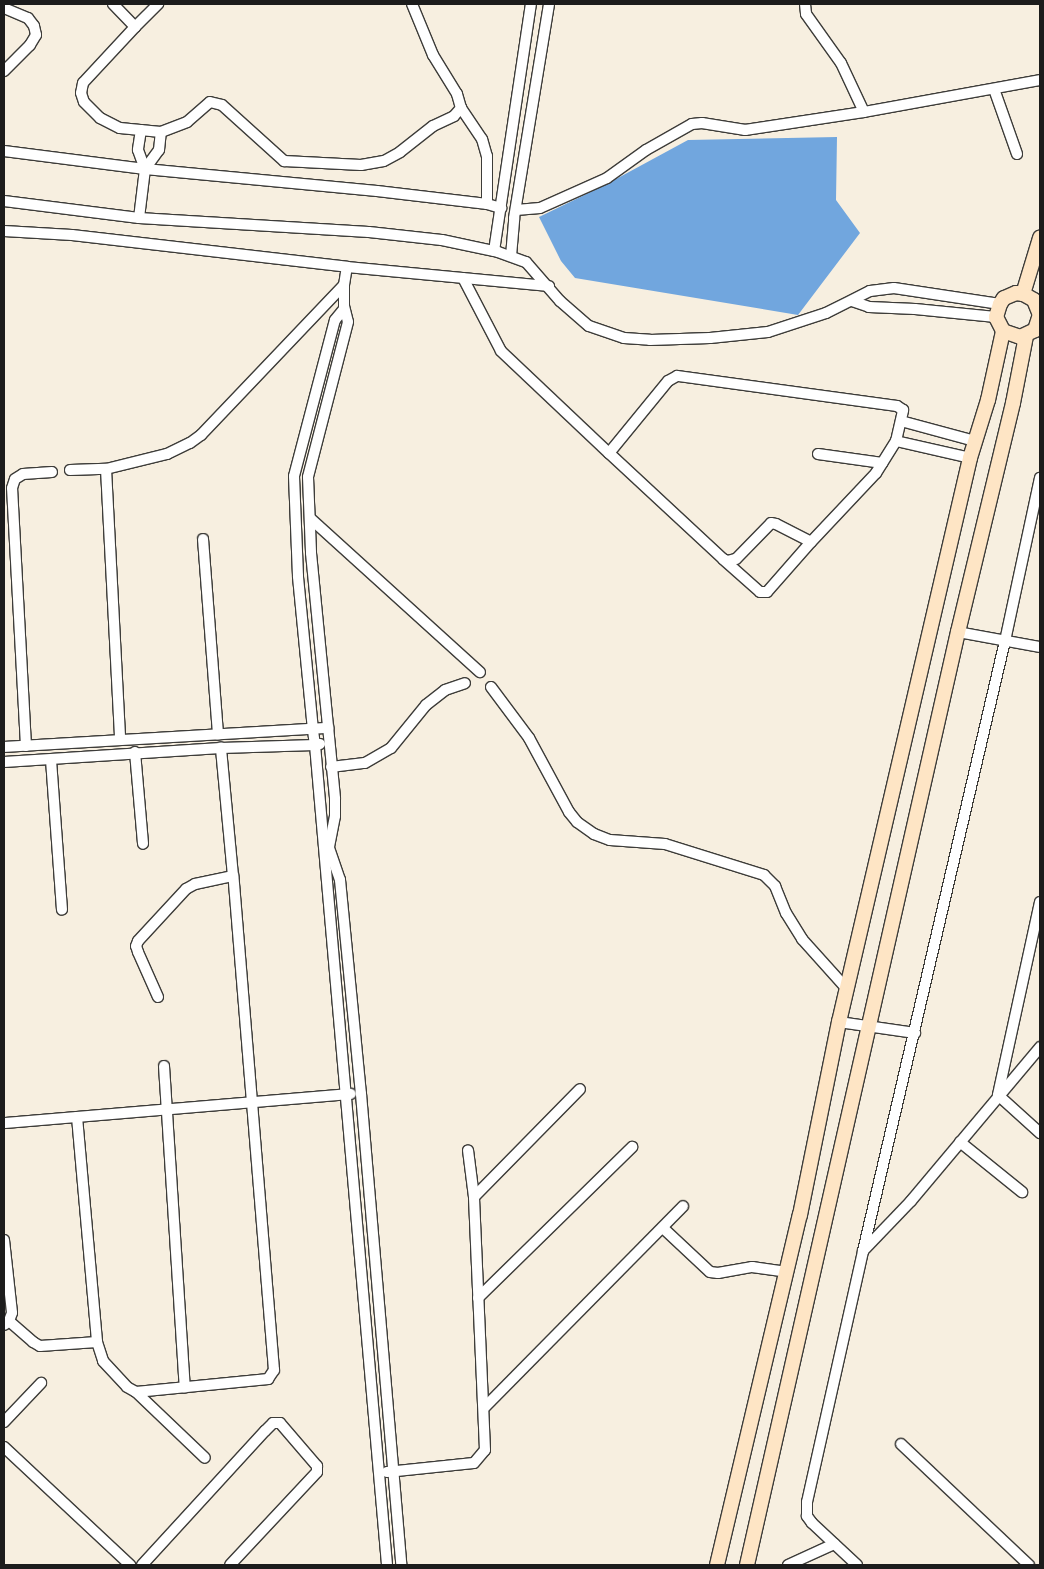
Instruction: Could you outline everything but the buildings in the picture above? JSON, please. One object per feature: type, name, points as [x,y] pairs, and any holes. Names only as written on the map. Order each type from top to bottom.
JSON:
[{"type":"street","points":[[113,4],[135,27]]},
{"type":"street","points":[[158,4],[82,82],[81,93],[84,102],[93,113],[111,125],[161,132],[187,122],[210,102],[222,105],[284,161],[361,165],[384,161],[400,152],[433,126],[454,116],[461,108]]},
{"type":"street","points":[[412,4],[433,55],[457,94],[461,108],[482,139],[487,156],[486,204]]},
{"type":"street","points":[[494,251],[531,4]]},
{"type":"street","points":[[511,256],[516,210],[548,4]]},
{"type":"street","points":[[805,4],[806,14],[840,63],[864,112]]},
{"type":"street","points":[[4,71],[30,45],[36,34],[34,26],[28,18],[5,8]]},
{"type":"street","points":[[516,210],[540,208],[607,178],[646,150],[692,124],[702,123],[745,130],[864,112],[1040,80]]},
{"type":"street","points":[[994,89],[1017,154]]},
{"type":"street","points":[[139,218],[145,169],[138,150],[141,130]]},
{"type":"street","points":[[145,169],[158,150],[161,132]]},
{"type":"street","points":[[4,152],[145,169],[486,204],[501,208]]},
{"type":"street","points":[[4,201],[139,218],[369,232],[442,240],[494,251],[526,262],[549,286],[560,301],[590,326],[624,338],[650,340],[768,332],[812,318],[870,291],[894,288],[998,310]]},
{"type":"street","points":[[4,231],[72,236],[347,267],[549,286]]},
{"type":"street","points":[[1023,294],[1040,238]]},
{"type":"street","points":[[347,267],[344,285],[344,309],[348,322],[308,477],[313,572],[335,816],[327,855],[340,880],[361,1094],[401,1565]]},
{"type":"street","points":[[463,278],[501,351],[609,453],[760,592],[767,592],[876,473],[896,441],[903,410],[897,406],[677,376],[668,381],[609,453]]},
{"type":"street","points":[[70,470],[106,469],[171,453],[201,435],[344,285]]},
{"type":"street","points":[[747,1565],[958,632],[1012,403],[1032,335],[1038,325],[1040,312],[1034,300],[1023,294],[1010,295],[998,310]]},
{"type":"street","points":[[852,301],[869,307],[998,310]]},
{"type":"street","points":[[344,309],[335,320],[294,476],[298,576],[327,855],[338,1024],[346,1095],[387,1565]]},
{"type":"street","points":[[717,1565],[787,1272],[838,1022],[970,458],[988,400],[1003,331],[998,310]]},
{"type":"street","points":[[1003,331],[1014,337],[1032,335]]},
{"type":"street","points":[[901,421],[975,442]]},
{"type":"street","points":[[896,441],[970,458]]},
{"type":"street","points":[[818,454],[882,462]]},
{"type":"street","points":[[106,469],[120,739]]},
{"type":"street","points":[[26,746],[12,488],[15,479],[23,474],[52,472]]},
{"type":"street","points":[[857,1565],[812,1523],[806,1510],[863,1251],[1006,642],[1040,478]]},
{"type":"street","points":[[311,519],[480,672]]},
{"type":"street","points":[[723,559],[731,562],[736,559],[773,523],[812,542]]},
{"type":"street","points":[[203,539],[218,734]]},
{"type":"street","points":[[958,632],[1040,647]]},
{"type":"street","points":[[331,767],[365,763],[391,748],[426,705],[446,690],[465,683]]},
{"type":"street","points":[[491,687],[528,738],[569,812],[577,822],[594,834],[610,840],[665,844],[764,875],[775,886],[786,913],[802,939],[847,989]]},
{"type":"street","points":[[4,747],[328,728]]},
{"type":"street","points":[[75,743],[76,758]]},
{"type":"street","points":[[4,762],[51,760],[136,752],[329,743]]},
{"type":"street","points":[[136,1392],[266,1380],[273,1374],[221,748]]},
{"type":"street","points":[[136,752],[143,844]]},
{"type":"street","points":[[51,760],[62,910]]},
{"type":"street","points":[[158,997],[138,952],[136,946],[138,941],[186,889],[195,884],[233,876]]},
{"type":"street","points":[[998,1095],[1040,902]]},
{"type":"street","points":[[338,1024],[353,1020]]},
{"type":"street","points":[[838,1022],[915,1033]]},
{"type":"street","points":[[863,1251],[901,1213],[1040,1047]]},
{"type":"street","points":[[1032,1058],[1040,1065]]},
{"type":"street","points":[[164,1066],[185,1387]]},
{"type":"street","points":[[474,1197],[580,1089]]},
{"type":"street","points":[[4,1123],[77,1118],[166,1108],[361,1094]]},
{"type":"street","points":[[998,1095],[1040,1133]]},
{"type":"street","points":[[77,1118],[97,1342],[100,1355],[109,1369],[136,1392],[204,1458]]},
{"type":"street","points":[[960,1142],[1022,1192]]},
{"type":"street","points":[[478,1298],[632,1146]]},
{"type":"street","points":[[379,1473],[478,1460],[486,1447],[474,1197],[468,1150]]},
{"type":"street","points":[[485,1407],[683,1206]]},
{"type":"street","points":[[662,1228],[710,1272],[718,1273],[752,1267],[787,1272]]},
{"type":"street","points":[[4,1240],[12,1313],[6,1323],[40,1346],[97,1342]]},
{"type":"street","points":[[4,1422],[42,1383]]},
{"type":"street","points":[[142,1565],[265,1431],[273,1423],[280,1423],[317,1466],[317,1472],[230,1565]]},
{"type":"street","points":[[901,1444],[1029,1565]]},
{"type":"street","points":[[4,1447],[130,1565]]},
{"type":"street","points":[[788,1565],[834,1544]]},
{"type":"water","points":[[837,137],[836,200],[860,233],[798,315],[575,278],[561,261],[539,217],[605,185],[688,140]]}]
